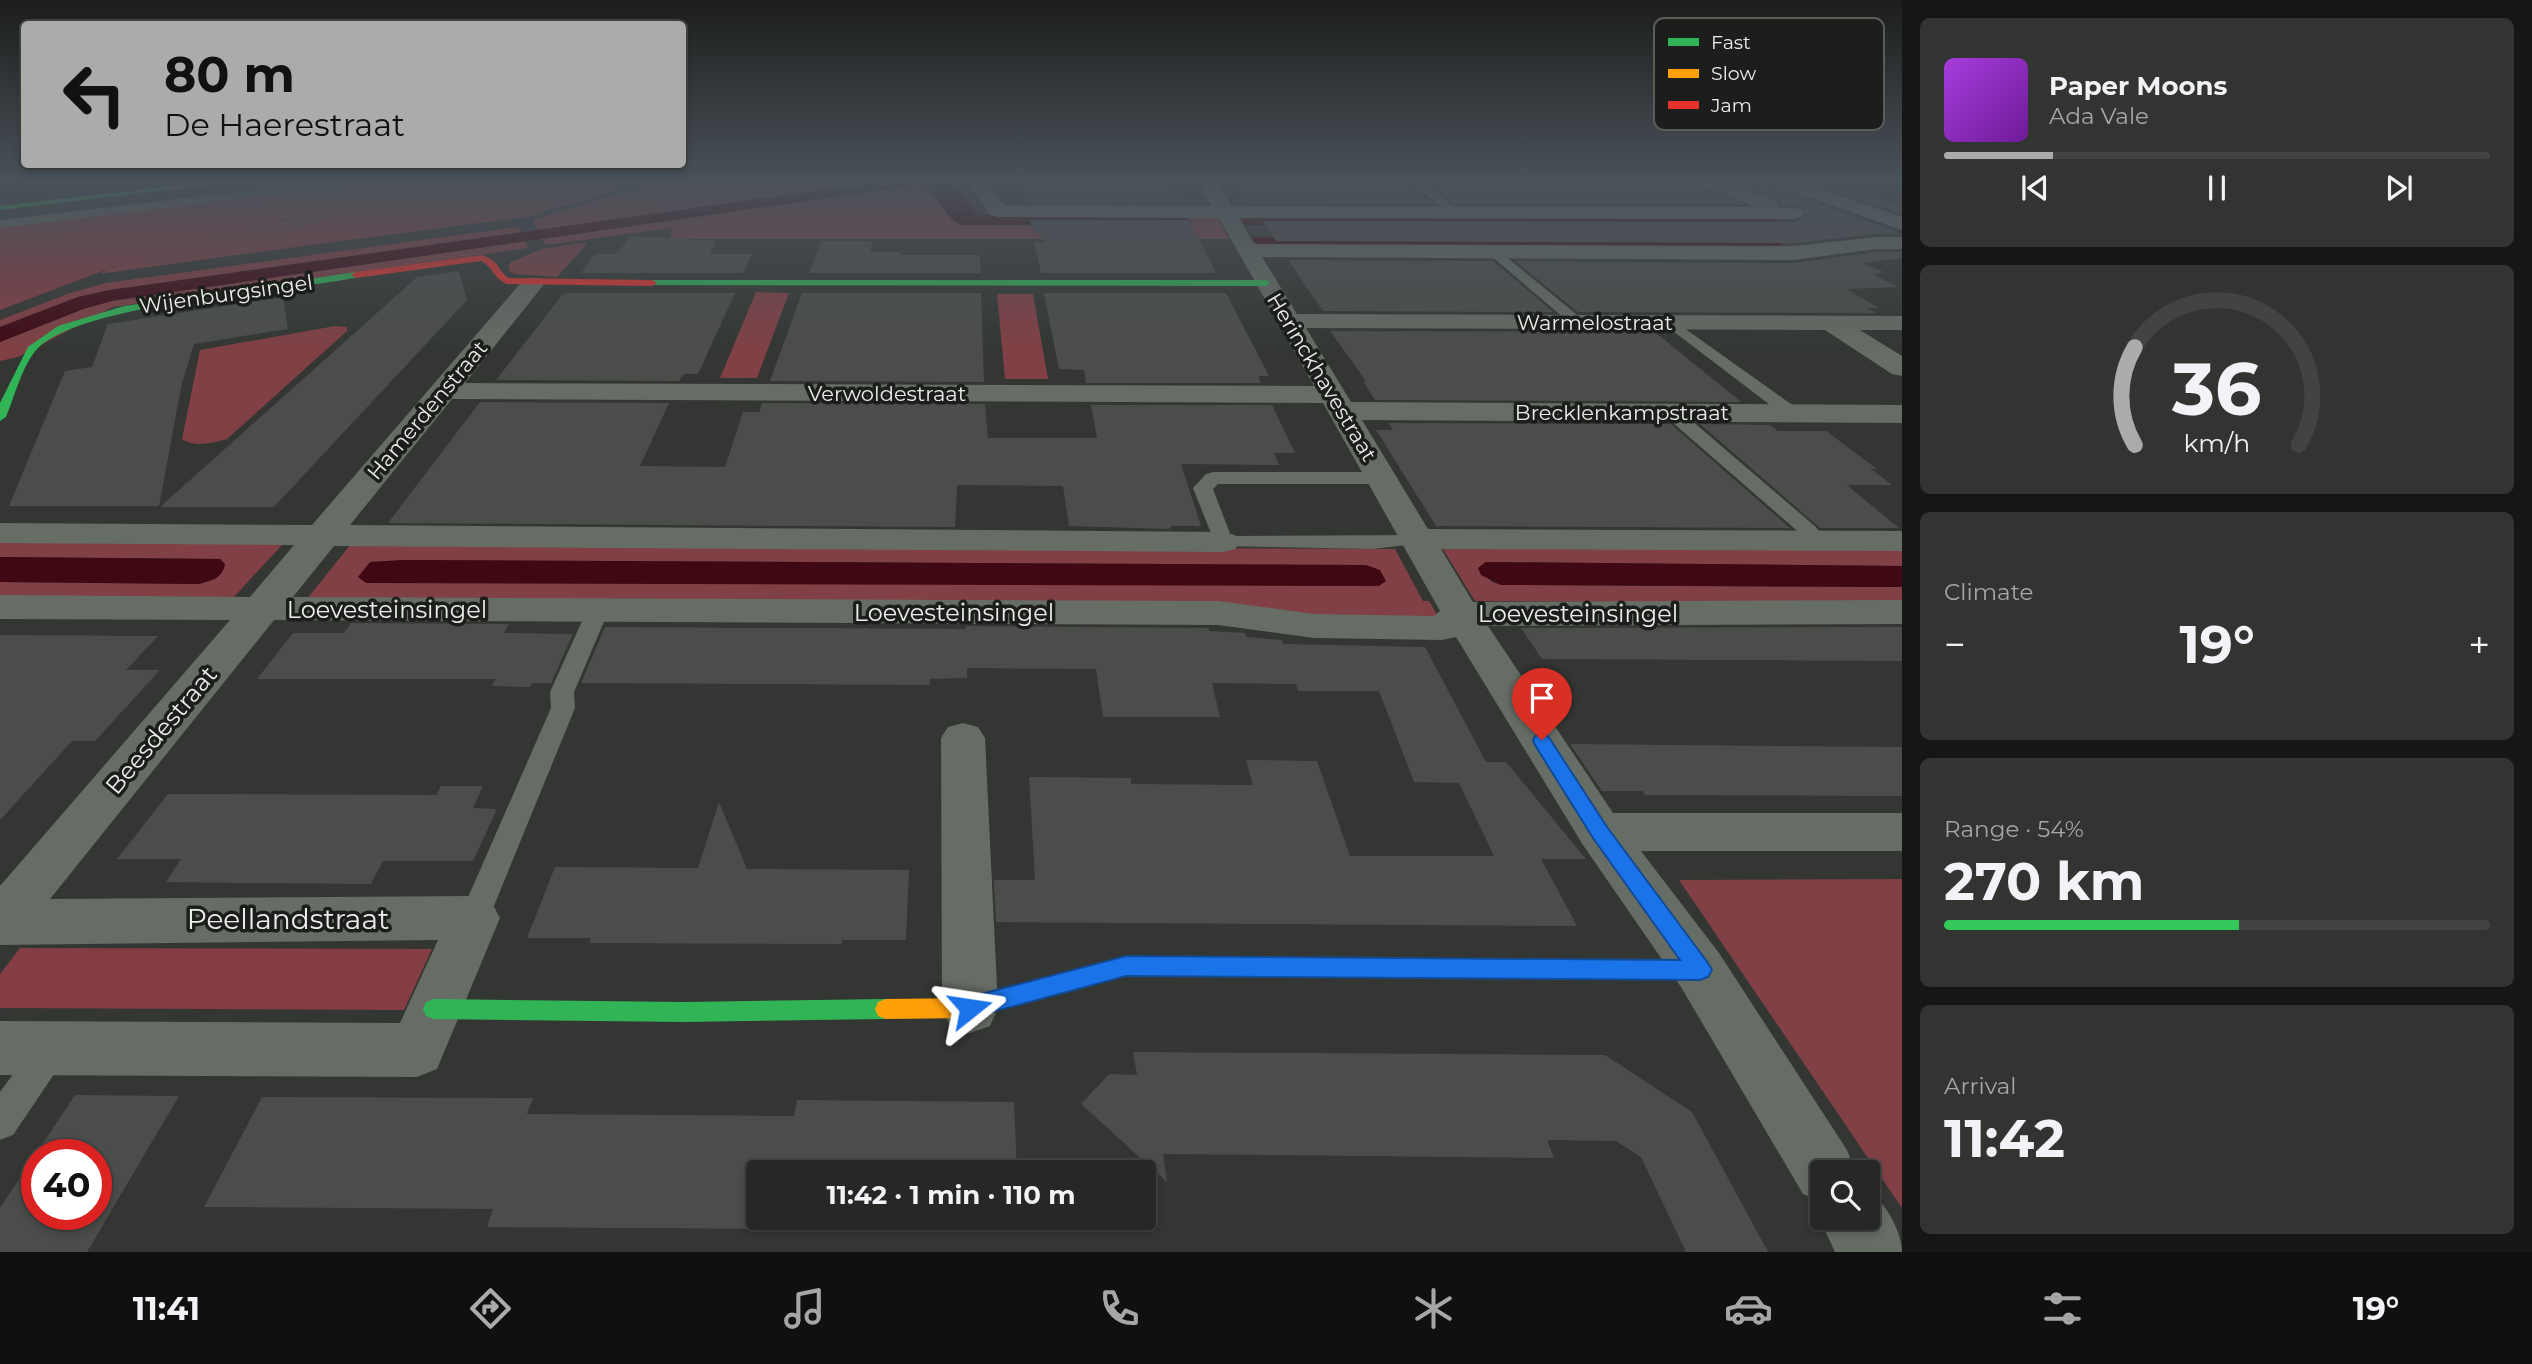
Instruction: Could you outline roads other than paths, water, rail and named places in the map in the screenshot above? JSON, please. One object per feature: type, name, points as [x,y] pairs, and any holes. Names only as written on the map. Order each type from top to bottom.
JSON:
[{"type":"main road","name":"Wijenburgsingel","points":[[0,417],[34,347],[46,337],[124,309],[463,259],[492,260],[500,276],[507,281],[533,282]]},
{"type":"main road","points":[[533,282],[1266,283]]},
{"type":"main road","points":[[434,1009],[684,1012],[970,1008],[1126,966],[1700,970]]},
{"type":"street","name":"Herinckhavestraat","points":[[1239,237],[1461,614],[1600,832],[1700,970],[1818,1160]]},
{"type":"street","points":[[1247,250],[1794,253],[1895,241]]},
{"type":"street","name":"Hamerdenstraat","points":[[321,536],[533,282]]},
{"type":"street","name":"Warmelostraat","points":[[1289,321],[1902,323]]},
{"type":"street","points":[[1830,323],[1902,368]]},
{"type":"street","name":"Verwoldestraat","points":[[442,391],[1337,403]]},
{"type":"street","name":"Brecklenkampstraat","points":[[1337,403],[1671,412],[1902,414]]},
{"type":"street","points":[[0,533],[1223,542]]},
{"type":"street","name":"Beesdestraat","points":[[1,922],[321,536]]},
{"type":"street","points":[[1417,539],[1814,536],[1902,541]]},
{"type":"street","name":"Loevesteinsingel","points":[[0,607],[1218,613],[1314,626],[1442,628],[1461,614],[1902,612]]},
{"type":"street","points":[[963,738],[970,1008]]},
{"type":"street","points":[[1600,832],[1902,832]]},
{"type":"street","points":[[26,1048],[417,1050],[474,918]]},
{"type":"street","name":"Peellandstraat","points":[[1,922],[474,918]]},
{"type":"street","points":[[1859,1230],[1873,1252]]},
{"type":"lane","points":[[1494,251],[1576,321]]},
{"type":"lane","points":[[1670,322],[1792,413]]},
{"type":"lane","points":[[1671,412],[1814,536]]},
{"type":"lane","points":[[1381,478],[1213,478],[1203,488],[1223,542],[1373,543],[1417,539]]},
{"type":"lane","points":[[474,918],[563,708],[562,692],[598,610]]},
{"type":"lane","points":[[0,1122],[26,1048]]}]
